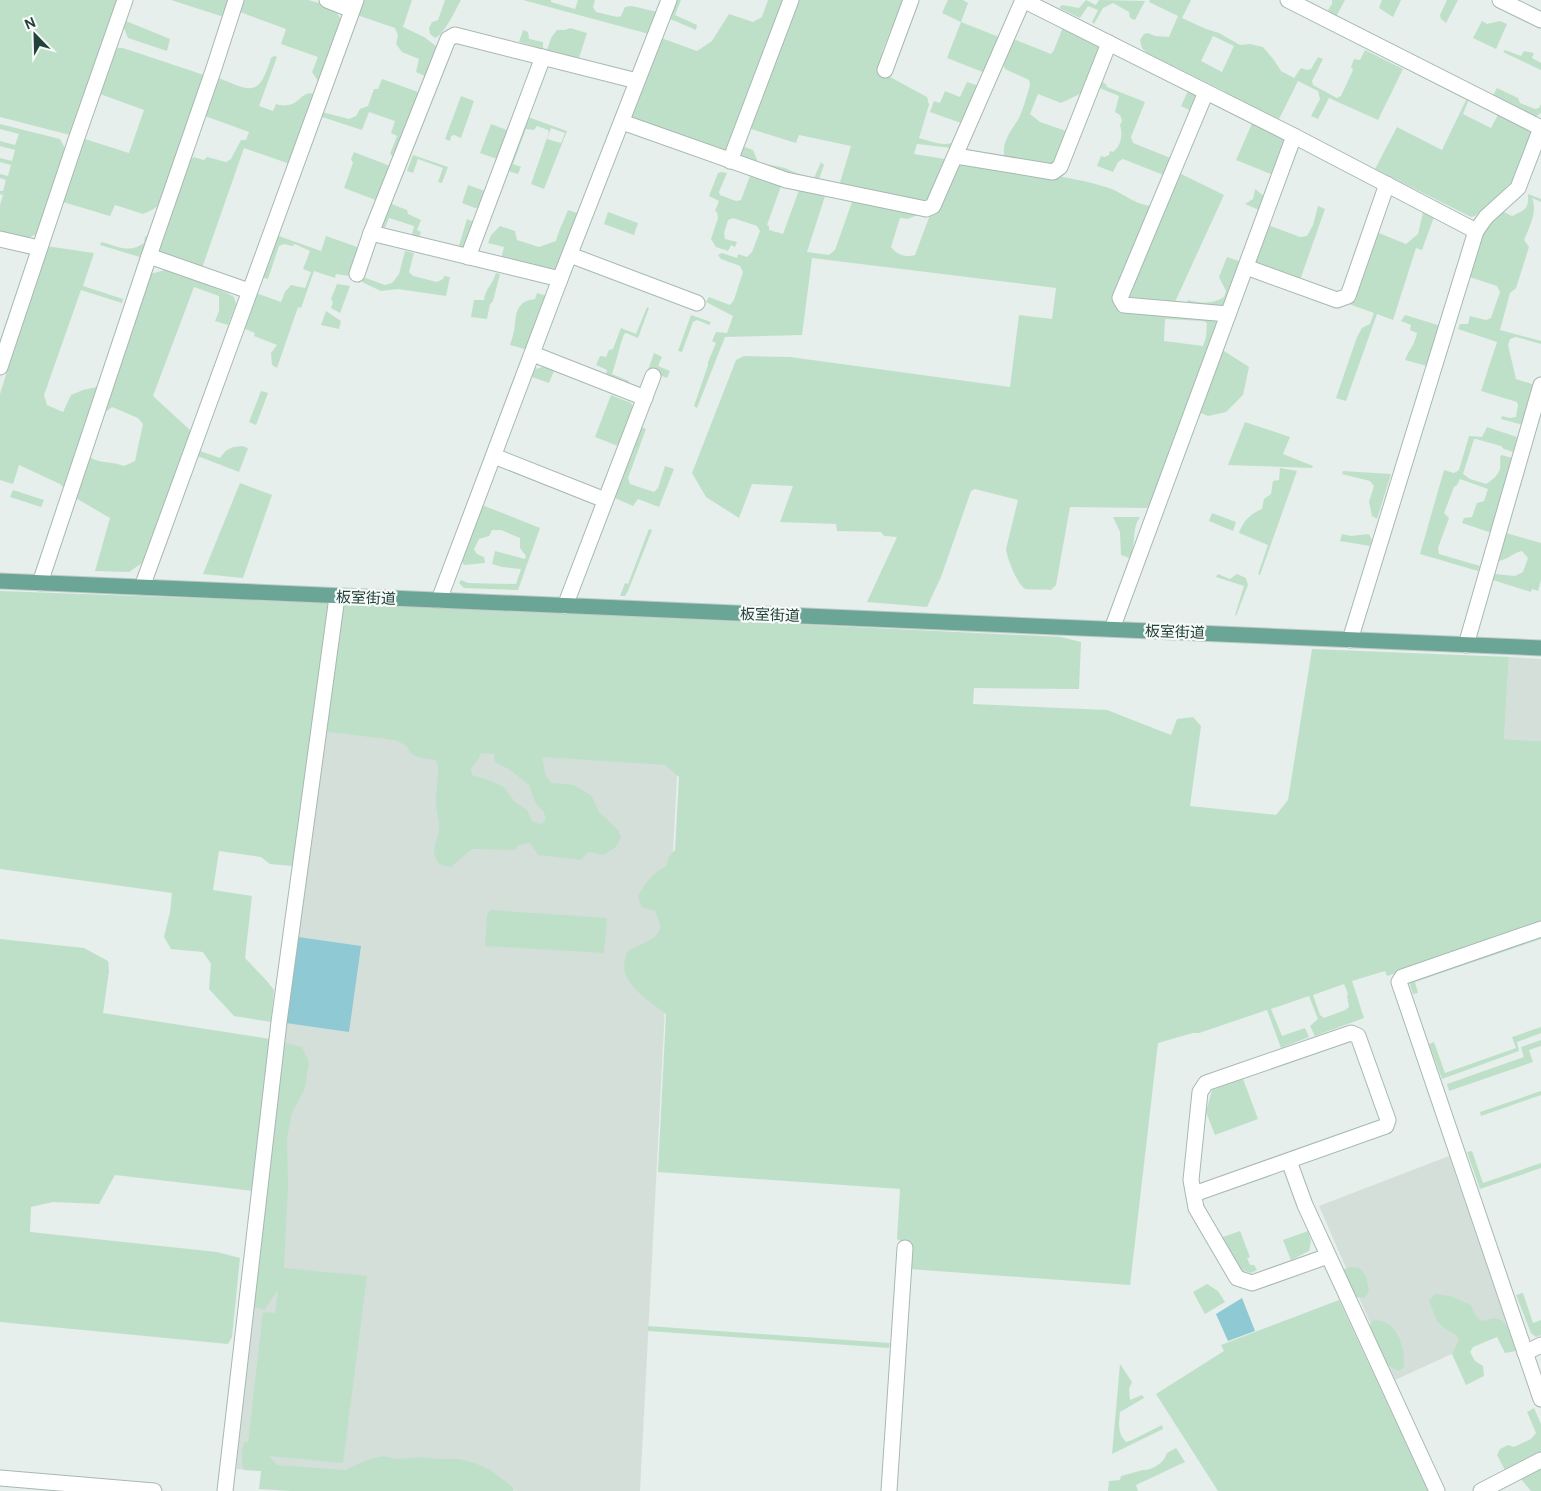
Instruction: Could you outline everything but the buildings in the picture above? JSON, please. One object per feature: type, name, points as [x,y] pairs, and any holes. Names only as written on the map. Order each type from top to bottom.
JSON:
[{"type":"main road","name":"板室街道","points":[[0,581],[1541,648]]},
{"type":"street","points":[[0,367],[125,0]]},
{"type":"street","points":[[40,583],[236,0]]},
{"type":"street","points":[[142,588],[354,5],[327,0]]},
{"type":"street","points":[[439,600],[668,0]]},
{"type":"street","points":[[730,161],[791,0]]},
{"type":"street","points":[[885,70],[911,0]]},
{"type":"street","points":[[622,122],[786,180],[926,209],[933,206],[1023,0],[1294,136],[1476,231]]},
{"type":"street","points":[[1288,0],[1541,128],[1518,188],[1486,217],[1476,231],[1350,640]]},
{"type":"street","points":[[1500,0],[1541,20]]},
{"type":"street","points":[[357,274],[371,233],[448,39],[455,35],[637,81]]},
{"type":"street","points":[[956,156],[1053,172],[1060,167],[1109,43]]},
{"type":"street","points":[[468,257],[543,57]]},
{"type":"street","points":[[1206,92],[1120,298],[1124,306],[1228,314]]},
{"type":"street","points":[[1112,629],[1294,136]]},
{"type":"street","points":[[1246,267],[1337,300],[1348,296],[1387,184]]},
{"type":"street","points":[[371,233],[560,279]]},
{"type":"street","points":[[0,239],[40,248]]},
{"type":"street","points":[[570,255],[696,304]]},
{"type":"street","points":[[149,256],[249,292]]},
{"type":"street","points":[[533,354],[644,398]]},
{"type":"street","points":[[565,606],[653,376]]},
{"type":"street","points":[[1466,644],[1541,385]]},
{"type":"street","points":[[494,456],[605,500]]},
{"type":"street","points":[[225,1491],[279,1022],[337,597]]},
{"type":"street","points":[[1541,929],[1402,976],[1399,982],[1541,1399]]},
{"type":"street","points":[[1194,1194],[1386,1126],[1388,1120],[1358,1036],[1351,1033],[1206,1083],[1200,1092],[1191,1180],[1196,1208],[1237,1278],[1252,1283],[1328,1256]]},
{"type":"street","points":[[1289,1161],[1305,1205],[1437,1491]]},
{"type":"street","points":[[889,1491],[905,1248]]},
{"type":"street","points":[[1525,1353],[1541,1345]]},
{"type":"street","points":[[1481,1491],[1541,1460]]},
{"type":"street","points":[[0,1478],[154,1491]]},
{"type":"shaded area","points":[[1509,657],[1541,659],[1541,741],[1504,739]]},
{"type":"shaded area","points":[[327,728],[678,756],[640,1491],[518,1491],[236,1469],[284,1023]]},
{"type":"shaded area","points":[[1449,1156],[1508,1328],[1395,1380],[1319,1206]]},
{"type":"green space","points":[[0,0],[121,0],[74,136],[0,117]]},
{"type":"green space","points":[[171,0],[232,0],[227,18]]},
{"type":"green space","points":[[244,0],[308,0],[332,9],[339,16],[341,20],[318,81],[312,72],[318,57],[281,44],[286,29],[240,12]]},
{"type":"green space","points":[[360,0],[412,0],[403,27],[424,37],[436,46],[427,77],[416,72],[419,59],[402,52],[396,44],[398,35],[395,28],[357,15]]},
{"type":"green space","points":[[445,0],[461,0],[446,27],[435,38],[430,34],[429,28],[432,22],[438,20]]},
{"type":"green space","points":[[523,0],[551,0],[551,2],[575,9],[578,0],[595,0],[593,7],[596,12],[617,17],[621,16],[625,7],[632,6],[657,12],[649,34]]},
{"type":"green space","points":[[675,0],[681,0],[675,15],[697,25],[696,30],[668,18]]},
{"type":"green space","points":[[768,0],[905,0],[882,52],[884,58],[879,71],[927,97],[929,105],[919,138],[941,144],[954,142],[961,123],[930,112],[934,101],[940,103],[945,91],[960,97],[967,82],[979,86],[952,148],[917,144],[914,154],[945,159],[945,163],[927,201],[920,203],[839,186],[851,146],[799,135],[796,143],[751,129],[760,101],[729,150],[724,154],[625,121],[661,38],[697,51],[712,41],[729,14],[753,22],[762,17]]},
{"type":"green space","points":[[948,0],[963,0],[968,3],[961,22],[942,13]]},
{"type":"green space","points":[[1086,0],[1096,5],[1099,0],[1145,1],[1135,20],[1130,18],[1129,12],[1113,3],[1103,8],[1094,24],[1092,22],[1098,10],[1088,6],[1080,18],[1059,8],[1062,5],[1079,8]]},
{"type":"green space","points":[[1150,0],[1191,0],[1182,18],[1219,33],[1240,45],[1250,44],[1263,47],[1281,71],[1294,78],[1301,68],[1311,69],[1318,57],[1323,59],[1312,81],[1313,85],[1337,98],[1341,96],[1353,70],[1351,67],[1354,59],[1360,60],[1365,50],[1403,69],[1378,120],[1329,98],[1318,119],[1311,116],[1320,99],[1318,91],[1298,81],[1279,119],[1242,105],[1229,97],[1224,91],[1147,53],[1142,48],[1140,40],[1144,34],[1169,37],[1178,16],[1149,2]],"holes":[[[1213,36],[1234,46],[1222,72],[1201,61]]]},
{"type":"green space","points":[[1332,0],[1345,0],[1336,17],[1329,13],[1328,10]]},
{"type":"green space","points":[[1382,0],[1401,0],[1393,17],[1379,8]]},
{"type":"green space","points":[[1447,0],[1458,0],[1446,23],[1441,19],[1440,15]]},
{"type":"green space","points":[[126,21],[170,39],[167,51],[128,38],[124,28]]},
{"type":"green space","points":[[1482,21],[1487,24],[1500,21],[1507,24],[1496,49],[1473,38]]},
{"type":"green space","points":[[961,22],[999,37],[985,73],[947,58]]},
{"type":"green space","points":[[1063,27],[1099,45],[1101,50],[1084,92],[1061,103],[1038,94],[1030,114],[1040,122],[1069,132],[1055,163],[1049,165],[1005,160],[1005,142],[1020,116],[1030,85],[1029,80],[1005,69],[1003,63],[1011,41],[1016,40],[1051,54]]},
{"type":"green space","points":[[570,28],[587,33],[579,58],[547,50],[551,38],[557,30]]},
{"type":"green space","points":[[523,30],[528,32],[529,39],[543,42],[543,49],[519,42]]},
{"type":"green space","points":[[118,48],[204,75],[165,201],[143,214],[115,205],[110,216],[63,202],[85,139],[129,153],[144,110],[100,94],[114,52]]},
{"type":"green space","points":[[1505,50],[1521,56],[1524,51],[1534,53],[1532,58],[1541,63],[1541,70],[1503,52]]},
{"type":"green space","points":[[277,57],[259,106],[273,111],[276,104],[290,105],[306,94],[314,94],[290,164],[244,148],[201,271],[160,253],[159,246],[190,158],[204,160],[207,157],[226,162],[231,159],[241,140],[246,140],[249,132],[205,116],[219,78],[239,86],[253,88],[262,80],[271,58]]},
{"type":"green space","points":[[382,79],[418,92],[396,158],[390,154],[397,136],[391,133],[395,121],[369,112],[362,130],[319,116],[322,112],[349,119],[356,116],[360,109],[368,106],[374,89],[378,89]]},
{"type":"green space","points":[[1100,81],[1106,84],[1107,87],[1145,102],[1131,137],[1133,143],[1173,159],[1166,176],[1123,159],[1118,162],[1113,172],[1097,166],[1101,156],[1109,155],[1110,151],[1113,152],[1118,147],[1122,121],[1120,115],[1115,112],[1119,96],[1097,87]]},
{"type":"green space","points":[[1497,88],[1518,98],[1520,103],[1535,109],[1539,108],[1541,104],[1541,113],[1535,117],[1492,97]]},
{"type":"green space","points":[[1189,89],[1194,91],[1196,97],[1191,111],[1181,106]]},
{"type":"green space","points":[[461,96],[474,101],[461,138],[454,135],[451,136],[450,141],[445,139]]},
{"type":"green space","points":[[1467,98],[1469,99],[1463,114],[1491,128],[1499,113],[1530,129],[1532,135],[1514,180],[1475,216],[1471,217],[1375,169],[1397,127],[1442,150]]},
{"type":"green space","points":[[528,117],[567,131],[544,189],[531,184],[549,132],[548,130],[537,126],[534,130],[526,129],[513,164],[521,167],[518,174],[508,171]],"holes":[[[551,128],[565,133],[561,143],[547,139]]]},
{"type":"green space","points":[[1253,121],[1282,136],[1286,144],[1273,175],[1236,160]]},
{"type":"green space","points":[[0,124],[60,139],[66,150],[38,233],[27,239],[0,232],[0,205],[3,195],[0,194],[0,191],[3,191],[6,180],[0,178],[0,174],[8,176],[11,165],[0,162],[0,158],[12,161],[15,150],[0,146],[0,141],[15,145],[19,134],[0,129]]},
{"type":"green space","points":[[491,124],[507,130],[497,159],[480,153]]},
{"type":"green space","points":[[742,146],[753,150],[758,162],[785,168],[814,178],[821,162],[824,165],[818,182],[741,160],[739,155]]},
{"type":"green space","points":[[354,152],[390,166],[378,201],[344,188],[353,163],[351,159]]},
{"type":"green space","points":[[413,155],[448,167],[442,183],[438,182],[443,168],[418,159],[413,173],[407,171]]},
{"type":"green space","points":[[961,162],[1089,182],[1118,192],[1134,201],[1152,206],[1175,171],[1224,195],[1174,304],[1113,297],[1213,318],[1219,323],[1211,347],[1224,351],[1249,367],[1243,395],[1226,412],[1208,416],[1191,409],[1157,503],[1146,508],[1070,507],[1056,585],[1051,590],[1026,589],[1023,587],[1016,578],[1008,559],[1006,549],[1018,500],[975,489],[971,491],[941,577],[927,607],[867,602],[897,537],[884,536],[881,532],[837,531],[836,524],[780,522],[793,486],[752,484],[739,518],[706,497],[692,473],[736,360],[744,356],[790,357],[1010,387],[1019,315],[1052,319],[1056,288],[812,258],[802,335],[725,337],[697,408],[694,406],[716,343],[712,341],[716,332],[727,333],[733,316],[706,302],[709,297],[730,305],[734,300],[743,272],[740,266],[721,259],[718,255],[722,253],[737,258],[738,254],[747,257],[752,252],[760,231],[757,226],[733,218],[728,220],[724,233],[725,239],[737,242],[735,247],[731,245],[728,251],[716,247],[711,239],[718,218],[715,211],[719,201],[709,196],[718,173],[721,172],[727,173],[719,192],[720,195],[736,201],[741,200],[750,176],[781,186],[767,225],[769,230],[783,234],[799,190],[825,196],[807,252],[829,255],[835,250],[853,199],[917,215],[908,219],[900,218],[891,247],[899,254],[912,256],[915,255],[930,215],[934,215],[956,166]],"holes":[[[1165,319],[1203,321],[1207,323],[1203,346],[1164,341]]]},
{"type":"green space","points":[[468,185],[485,191],[480,207],[475,208],[462,203]]},
{"type":"green space","points":[[1255,189],[1264,196],[1259,210],[1245,204],[1253,199]]},
{"type":"green space","points":[[1528,194],[1541,199],[1541,202],[1532,198],[1534,203],[1533,214],[1524,240],[1529,247],[1516,288],[1510,293],[1500,330],[1541,341],[1541,344],[1516,337],[1510,339],[1508,345],[1516,379],[1535,385],[1523,425],[1501,419],[1502,416],[1516,417],[1517,402],[1481,391],[1497,342],[1458,329],[1460,324],[1468,324],[1470,316],[1486,320],[1491,318],[1500,292],[1497,286],[1466,276],[1479,231],[1498,209],[1512,216],[1523,210],[1528,203]]},
{"type":"green space","points":[[389,203],[407,210],[408,214],[421,220],[417,230],[421,232],[418,240],[411,238],[414,226],[389,218],[384,230],[381,223]]},
{"type":"green space","points":[[1318,206],[1325,209],[1299,283],[1258,267],[1254,261],[1268,225],[1300,237],[1307,236],[1313,225]]},
{"type":"green space","points":[[1424,208],[1435,214],[1422,250],[1416,248],[1393,320],[1377,314],[1346,401],[1336,398],[1357,337],[1362,328],[1370,324],[1374,313],[1349,304],[1374,231],[1406,244],[1418,234]]},
{"type":"green space","points":[[568,210],[580,214],[560,269],[553,272],[501,259],[504,247],[488,243],[491,235],[500,226],[515,231],[517,240],[539,247],[556,241]]},
{"type":"green space","points":[[608,212],[638,223],[634,235],[604,224]]},
{"type":"green space","points":[[467,219],[474,222],[465,246],[458,249]]},
{"type":"green space","points":[[276,235],[321,251],[326,236],[360,248],[349,276],[336,274],[335,278],[314,271],[301,308],[298,307],[277,368],[272,365],[271,353],[277,345],[254,336],[255,333],[243,328],[256,293],[281,302],[285,292],[291,285],[305,288],[311,272],[303,269],[310,251],[295,244],[292,246],[284,244],[279,246],[268,279],[261,277]]},
{"type":"green space","points":[[145,236],[150,239],[143,258],[100,245],[101,242],[128,249],[133,248],[144,243]]},
{"type":"green space","points":[[46,246],[94,253],[83,286],[123,299],[122,303],[81,290],[44,395],[47,405],[63,412],[71,395],[83,390],[111,384],[150,274],[165,270],[195,280],[234,297],[236,304],[228,325],[215,321],[219,311],[219,296],[194,287],[153,396],[190,430],[190,434],[142,563],[129,572],[95,571],[110,518],[74,497],[60,484],[19,465],[13,484],[0,480],[0,394]],"holes":[[[112,407],[138,418],[143,424],[135,461],[124,466],[96,460],[87,455],[103,414]]]},
{"type":"green space","points":[[405,251],[414,253],[409,272],[413,276],[437,282],[443,279],[444,276],[450,277],[446,296],[398,289],[381,291],[362,282],[363,277],[385,285],[392,283],[399,274]]},
{"type":"green space","points":[[1227,257],[1242,262],[1228,302],[1220,307],[1189,306],[1187,300],[1206,303],[1224,297],[1226,291],[1219,277]]},
{"type":"green space","points":[[496,273],[500,274],[487,319],[471,317],[474,300],[484,300]]},
{"type":"green space","points":[[337,284],[350,286],[340,313],[331,308],[333,302],[331,299]]},
{"type":"green space","points":[[537,293],[547,296],[528,350],[510,345],[516,315],[521,304],[535,299]]},
{"type":"green space","points":[[647,307],[649,308],[638,338],[626,333],[624,334],[612,374],[629,381],[629,384],[606,375],[607,370],[596,365],[600,356],[606,357],[609,350],[613,349],[621,328],[636,334]]},
{"type":"green space","points":[[326,311],[341,321],[339,329],[321,325]]},
{"type":"green space","points":[[691,315],[711,322],[709,325],[697,320],[693,322],[682,352],[678,351]]},
{"type":"green space","points":[[1405,315],[1441,326],[1427,366],[1405,360],[1417,333],[1410,330],[1411,325],[1401,321]]},
{"type":"green space","points":[[654,353],[662,357],[658,366],[670,371],[667,378],[648,370]]},
{"type":"green space","points":[[543,367],[554,371],[549,383],[532,377],[535,369]]},
{"type":"green space","points":[[261,391],[268,393],[256,425],[249,422]]},
{"type":"green space","points":[[611,395],[631,403],[634,409],[618,446],[595,437]]},
{"type":"green space","points":[[1245,422],[1290,437],[1283,454],[1313,466],[1312,468],[1228,465]]},
{"type":"green space","points":[[641,427],[646,429],[628,478],[630,484],[654,492],[658,488],[665,466],[674,469],[659,507],[638,499],[633,506],[615,498]]},
{"type":"green space","points":[[1487,427],[1517,437],[1513,452],[1501,446],[1474,439],[1463,474],[1470,479],[1486,484],[1498,473],[1501,455],[1513,458],[1492,533],[1462,523],[1464,518],[1472,517],[1477,503],[1484,501],[1488,489],[1460,479],[1454,487],[1444,513],[1449,518],[1438,548],[1439,554],[1480,566],[1478,571],[1420,554],[1444,470],[1454,473],[1459,470],[1469,436],[1482,437]]},
{"type":"green space","points":[[242,446],[248,448],[239,472],[195,455],[197,450],[220,458],[230,449]]},
{"type":"green space","points":[[1280,468],[1297,471],[1260,575],[1258,574],[1268,545],[1239,533],[1248,518],[1262,509],[1264,499],[1271,494],[1273,481],[1279,480]]},
{"type":"green space","points":[[1343,471],[1391,474],[1377,519],[1372,516],[1369,502],[1374,486],[1370,481],[1342,474]]},
{"type":"green space","points":[[240,483],[272,495],[243,578],[203,574]]},
{"type":"green space","points":[[13,490],[44,500],[41,507],[10,497]]},
{"type":"green space","points":[[482,505],[540,528],[518,590],[464,588],[459,583],[461,580],[468,583],[516,584],[521,569],[492,564],[495,551],[525,559],[526,556],[520,548],[520,538],[501,530],[492,530],[489,536],[479,539],[474,549],[477,554],[484,557],[485,563],[464,565],[461,560]]},
{"type":"green space","points":[[1212,513],[1236,522],[1233,531],[1209,521]]},
{"type":"green space","points":[[1113,517],[1140,517],[1137,522],[1133,548],[1129,558],[1121,555],[1120,532]]},
{"type":"green space","points":[[649,529],[652,530],[628,591],[625,596],[620,596],[625,583],[628,584]]},
{"type":"green space","points":[[1506,533],[1541,543],[1541,580],[1538,591],[1532,589],[1531,592],[1493,580],[1495,574],[1515,576],[1523,572],[1528,558],[1522,551],[1498,561]]},
{"type":"green space","points":[[1342,534],[1351,536],[1369,534],[1372,540],[1370,546],[1340,541]]},
{"type":"green space","points":[[1218,574],[1230,579],[1237,574],[1246,578],[1248,585],[1236,616],[1244,586],[1216,577]]},
{"type":"green space","points":[[0,591],[440,607],[1061,637],[1081,642],[1079,689],[974,688],[973,704],[1107,710],[1171,735],[1177,719],[1193,717],[1201,726],[1190,806],[1276,815],[1288,800],[1312,649],[1509,657],[1504,739],[1541,741],[1541,924],[1387,976],[1385,971],[1352,981],[1364,1018],[1315,1036],[1310,1026],[1318,1019],[1309,996],[1271,1009],[1282,1036],[1305,1028],[1309,1037],[1281,1048],[1267,1010],[1199,1033],[1158,1043],[1130,1285],[909,1269],[907,1244],[897,1239],[900,1189],[658,1172],[666,1014],[636,990],[627,978],[624,964],[627,952],[652,939],[659,931],[660,924],[655,911],[642,907],[638,896],[650,879],[666,866],[669,857],[675,850],[679,777],[665,765],[542,757],[546,776],[551,783],[574,785],[592,796],[599,812],[618,830],[621,837],[616,847],[603,855],[588,852],[581,860],[538,855],[530,843],[518,845],[516,850],[472,849],[451,867],[440,864],[434,853],[439,826],[436,807],[438,771],[436,760],[415,756],[407,746],[395,740],[313,730],[293,866],[270,864],[261,857],[219,851],[213,890],[252,896],[245,958],[274,990],[271,1022],[234,1016],[209,989],[211,964],[203,952],[171,949],[164,937],[172,893],[0,869]],"holes":[[[481,753],[494,754],[495,762],[510,770],[529,785],[535,802],[546,818],[542,824],[532,821],[527,810],[515,802],[504,787],[472,775],[471,768]],[[1344,984],[1348,994],[1349,1007],[1324,1018],[1320,1015],[1313,995]]]},
{"type":"green space","points":[[490,910],[607,918],[604,953],[485,946],[487,915]]},
{"type":"green space","points":[[1541,935],[1541,939],[1415,982],[1418,993],[1413,994],[1409,982]]},
{"type":"green space","points":[[0,939],[84,948],[108,961],[109,971],[103,1013],[264,1038],[302,1047],[309,1062],[305,1088],[292,1113],[287,1138],[288,1185],[284,1268],[367,1276],[343,1463],[269,1456],[277,1465],[345,1470],[370,1459],[383,1456],[397,1459],[420,1457],[459,1459],[475,1463],[490,1470],[513,1487],[513,1491],[290,1491],[259,1489],[261,1471],[244,1470],[242,1456],[244,1442],[248,1442],[263,1312],[275,1313],[278,1290],[264,1310],[251,1306],[263,1192],[115,1175],[99,1204],[53,1202],[31,1207],[30,1232],[217,1252],[240,1258],[232,1337],[228,1344],[0,1322]]},
{"type":"green space","points":[[1541,1027],[1541,1033],[1517,1042],[1519,1051],[1442,1079],[1429,1044],[1434,1042],[1445,1073],[1516,1048],[1512,1037]]},
{"type":"green space","points":[[1541,1040],[1541,1046],[1529,1050],[1533,1062],[1449,1091],[1447,1084],[1524,1057],[1521,1047]]},
{"type":"green space","points":[[1243,1079],[1258,1119],[1215,1135],[1206,1112],[1212,1090]]},
{"type":"green space","points":[[1541,1091],[1541,1095],[1481,1116],[1480,1112]]},
{"type":"green space","points":[[1472,1151],[1483,1183],[1541,1163],[1541,1168],[1480,1189],[1467,1152]]},
{"type":"green space","points":[[1240,1231],[1250,1257],[1247,1258],[1250,1265],[1254,1265],[1257,1270],[1251,1273],[1238,1269],[1220,1238]]},
{"type":"green space","points":[[1308,1231],[1311,1241],[1309,1251],[1291,1260],[1283,1240]]},
{"type":"green space","points":[[1351,1267],[1360,1268],[1366,1276],[1369,1290],[1365,1298],[1355,1297],[1345,1276],[1344,1269]]},
{"type":"green space","points":[[1207,1284],[1218,1291],[1225,1302],[1205,1314],[1193,1292]]},
{"type":"green space","points":[[1523,1293],[1533,1323],[1541,1320],[1541,1335],[1536,1337],[1531,1333],[1516,1295]]},
{"type":"green space","points":[[1435,1294],[1450,1296],[1471,1305],[1475,1315],[1482,1321],[1494,1318],[1502,1320],[1508,1328],[1516,1351],[1505,1353],[1497,1337],[1473,1347],[1470,1352],[1475,1361],[1483,1366],[1484,1376],[1466,1385],[1452,1354],[1459,1340],[1438,1322],[1429,1301]]},
{"type":"green space","points":[[1339,1300],[1428,1491],[1218,1491],[1156,1394],[1224,1351],[1221,1345]]},
{"type":"green space","points":[[1373,1320],[1382,1321],[1389,1325],[1398,1336],[1404,1359],[1404,1367],[1399,1371],[1383,1359],[1369,1328]]},
{"type":"green space","points":[[648,1326],[890,1343],[889,1348],[648,1331]]},
{"type":"green space","points":[[1120,1364],[1132,1382],[1129,1389],[1130,1400],[1142,1395],[1144,1398],[1120,1412],[1119,1428],[1123,1439],[1126,1442],[1132,1440],[1162,1425],[1163,1429],[1112,1454]]},
{"type":"green space","points":[[1534,1408],[1541,1424],[1541,1452],[1505,1470],[1497,1455],[1500,1449],[1508,1445],[1514,1447],[1531,1439],[1536,1433],[1527,1412]]},
{"type":"green space","points":[[1176,1448],[1185,1462],[1136,1485],[1138,1491],[1108,1491],[1109,1481],[1120,1480],[1121,1476],[1151,1469],[1161,1463],[1167,1453]]},
{"type":"green space","points":[[1541,1467],[1541,1491],[1531,1491],[1520,1478]]},
{"type":"water","points":[[298,937],[361,946],[349,1032],[286,1023]]},
{"type":"water","points":[[1242,1298],[1255,1331],[1228,1341],[1216,1314]]}]
